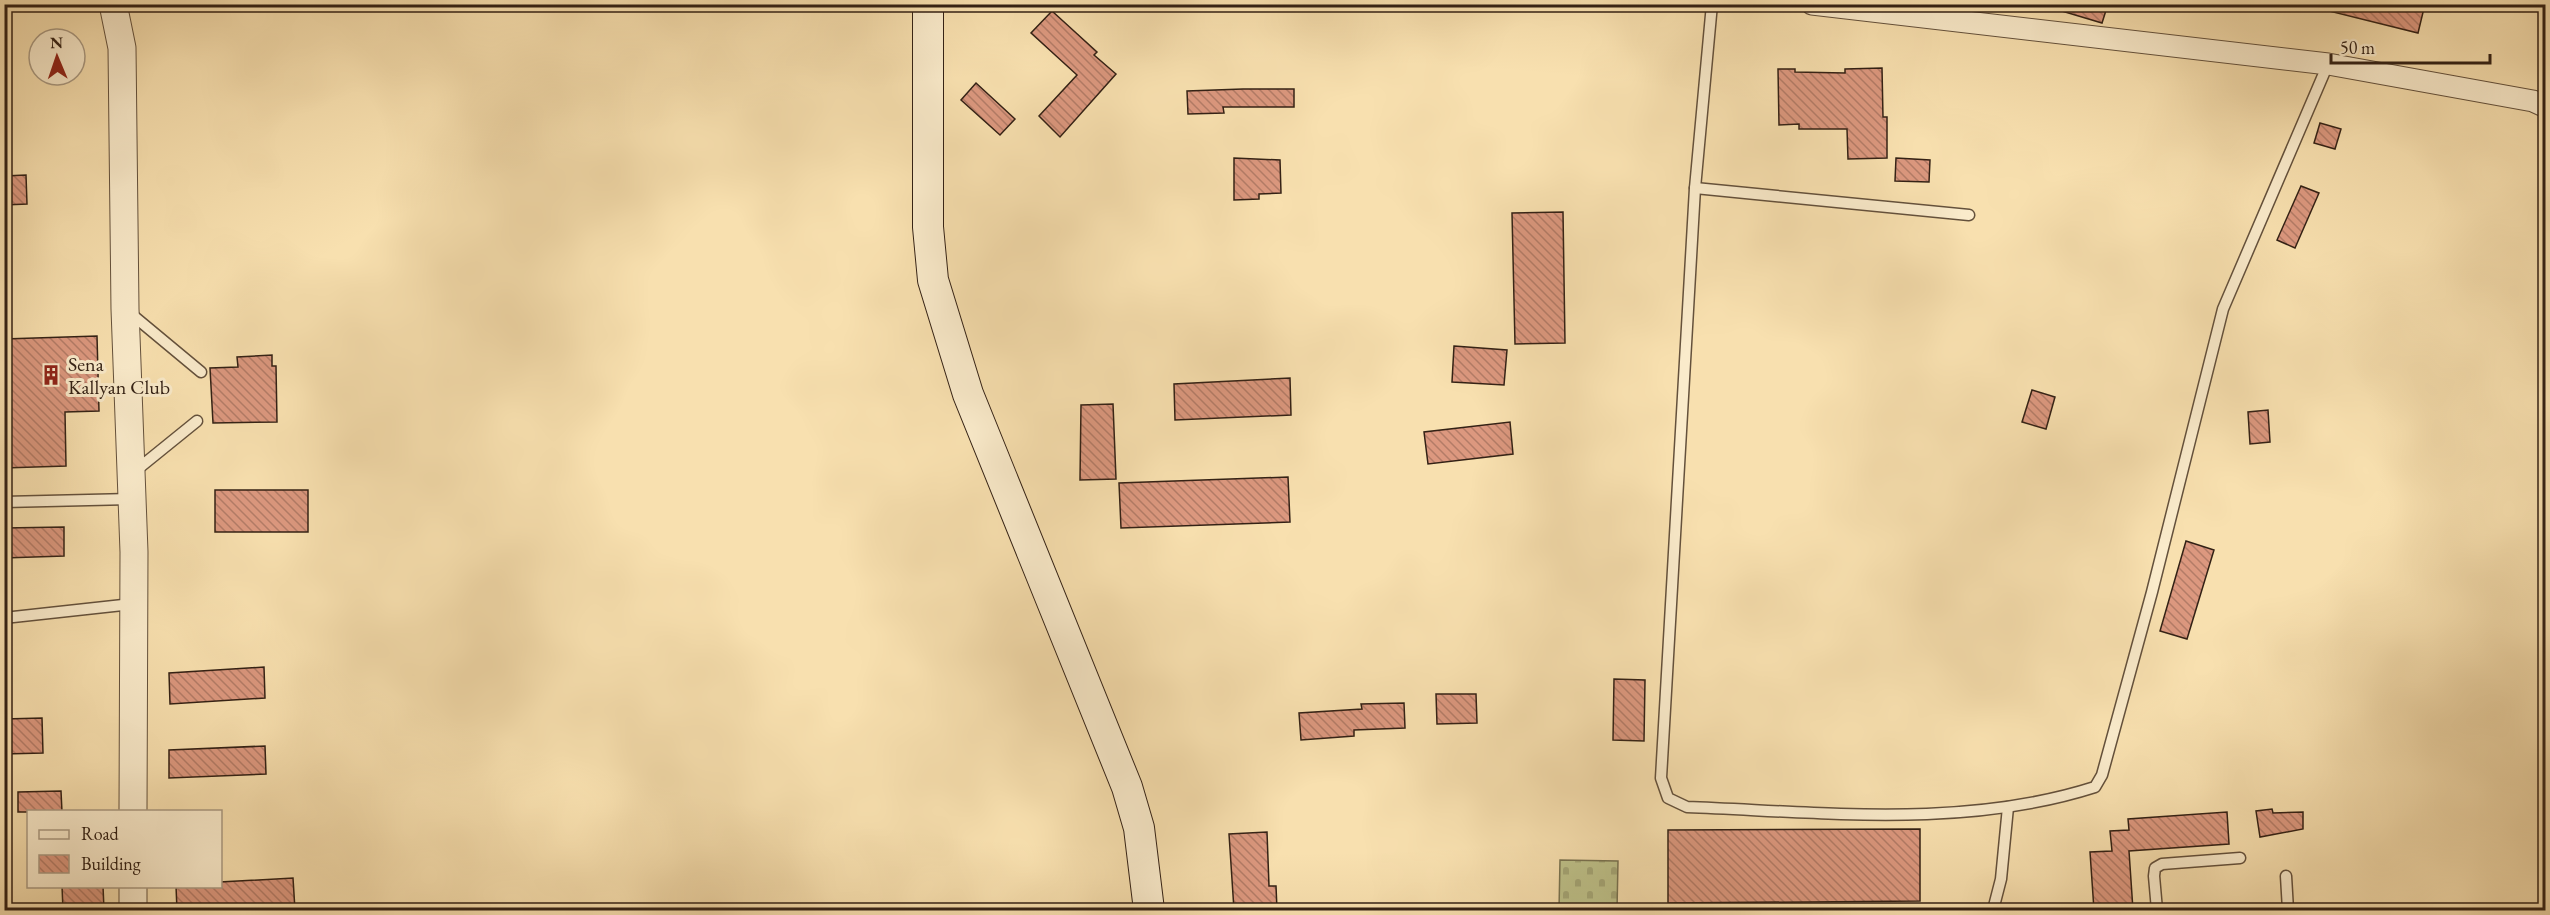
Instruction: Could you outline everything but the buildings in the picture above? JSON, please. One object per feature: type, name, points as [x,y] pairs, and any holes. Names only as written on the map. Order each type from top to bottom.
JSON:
[{"type":"main road","points":[[931,5],[928,227],[933,280],[968,394],[1127,787],[1139,828],[1149,910]]},
{"type":"street","points":[[113,4],[122,48],[125,309],[133,604],[133,810]]},
{"type":"street","points":[[1812,4],[2328,64],[2533,101],[2546,107]]},
{"type":"street","points":[[132,910],[133,888]]},
{"type":"lane","points":[[1712,4],[1695,188],[1661,778],[1668,798],[1687,807],[1846,813],[1948,813],[2008,807],[2095,787],[2102,776],[2152,592],[2223,309],[2328,64]]},
{"type":"lane","points":[[1695,188],[1969,215]]},
{"type":"lane","points":[[125,309],[201,372]]},
{"type":"lane","points":[[4,502],[131,487],[196,421]]},
{"type":"lane","points":[[4,618],[133,604]]},
{"type":"lane","points":[[1993,910],[2001,879],[2008,807]]},
{"type":"lane","points":[[2157,910],[2155,868],[2162,864],[2240,858]]},
{"type":"lane","points":[[2286,876],[2288,910]]},
{"type":"green space","points":[[1560,860],[1618,861],[1617,910],[1559,910]]},
{"type":"place","name":"Sena Kallyan Club","points":[[51,375]]}]
